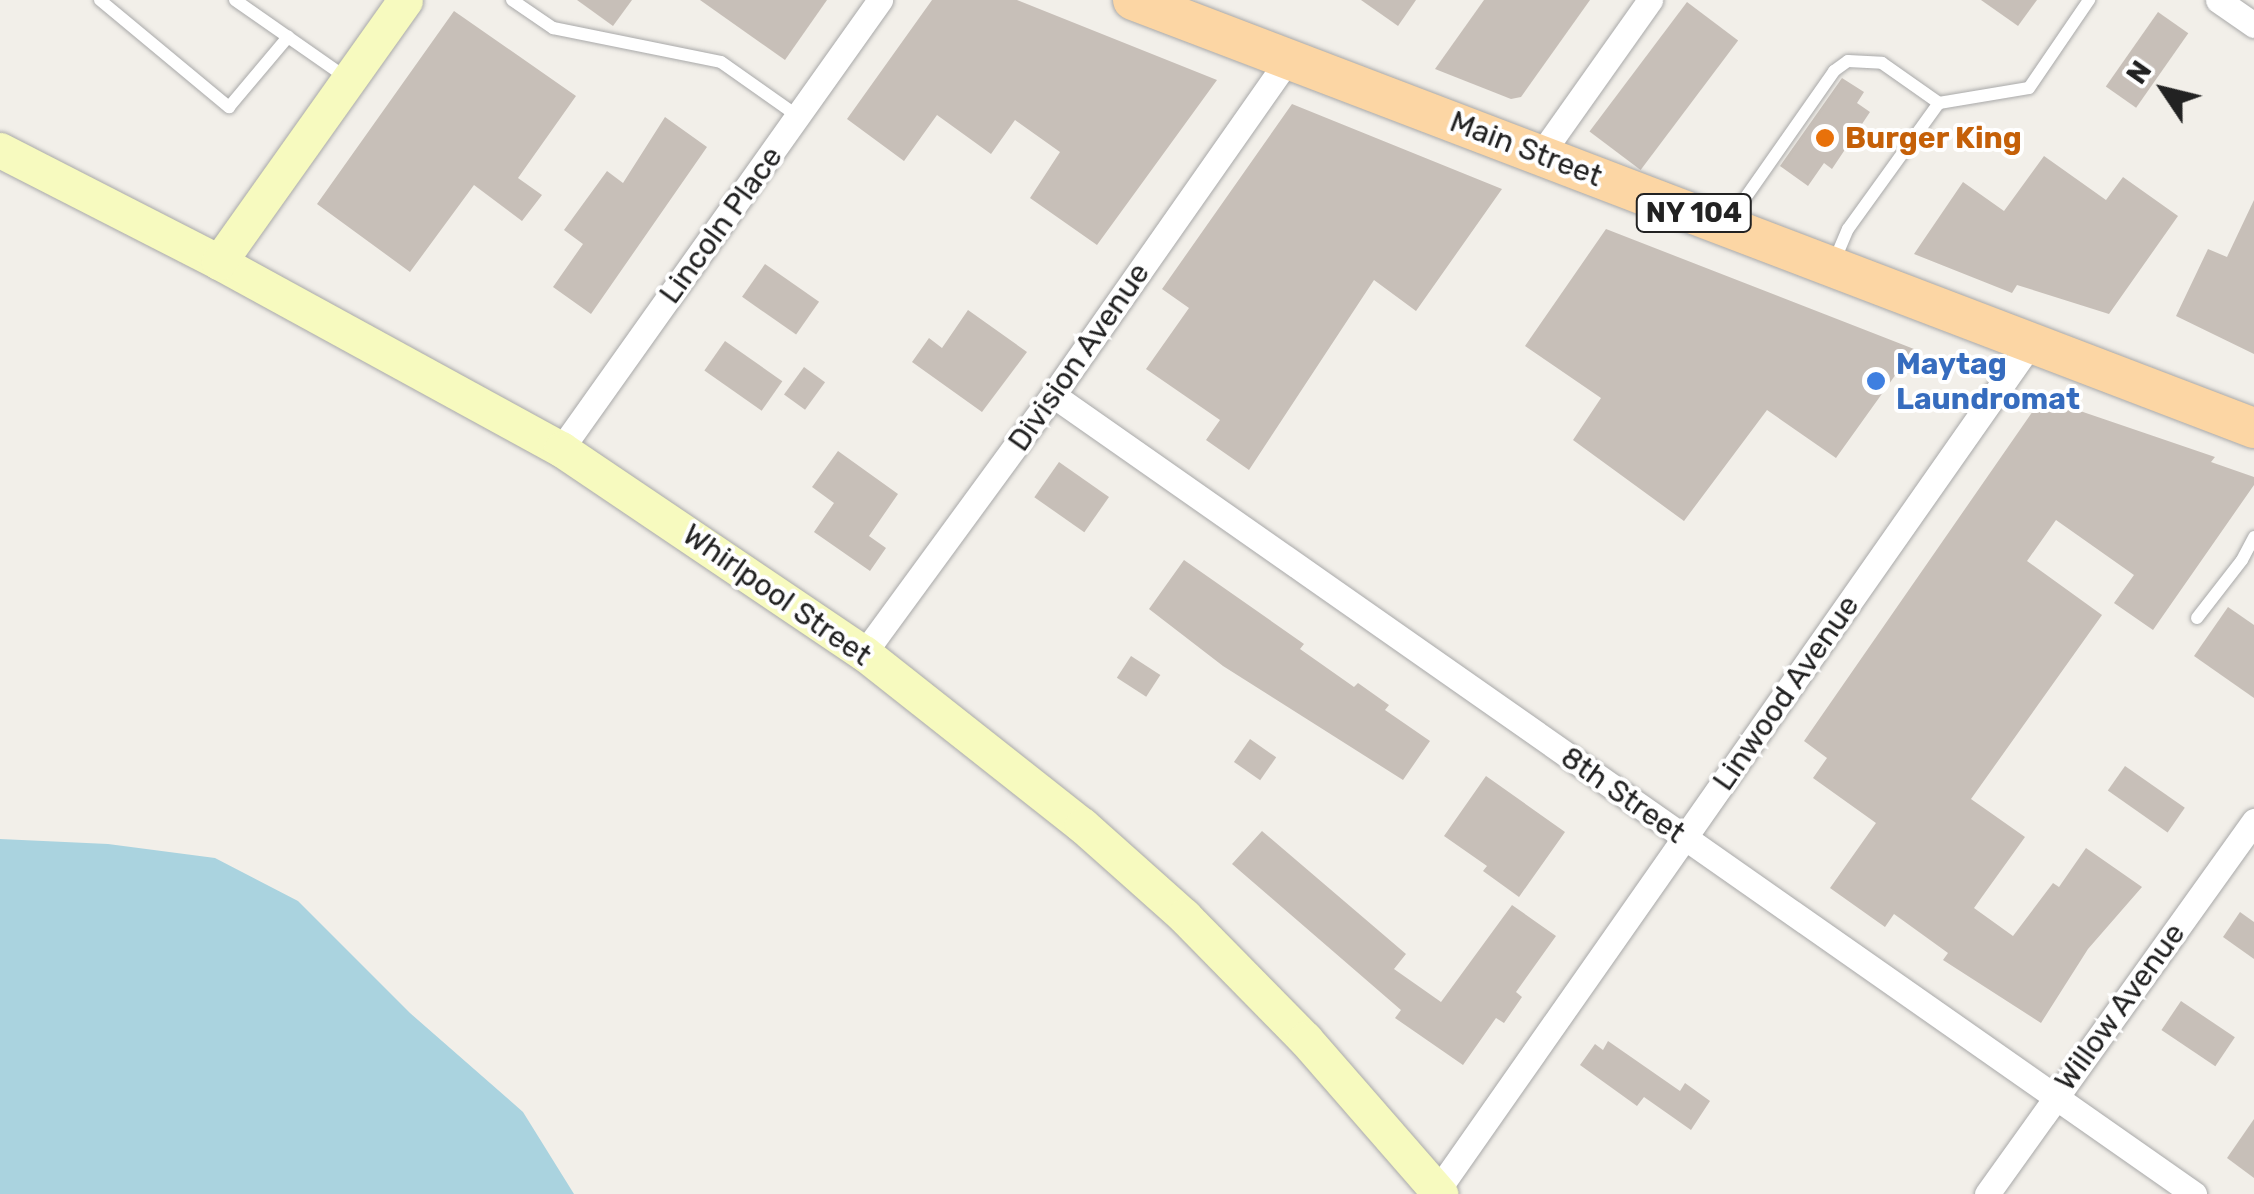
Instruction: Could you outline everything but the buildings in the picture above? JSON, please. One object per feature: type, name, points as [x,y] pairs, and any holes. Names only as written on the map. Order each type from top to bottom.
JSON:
[{"type":"main road","name":"Main Street","points":[[1133,0],[2254,428]]},
{"type":"street","points":[[219,262],[405,0]]},
{"type":"street","name":"Lincoln Place","points":[[561,449],[880,0]]},
{"type":"street","points":[[1540,154],[1650,0]]},
{"type":"street","points":[[2218,0],[2254,25]]},
{"type":"street","name":"Division Avenue","points":[[864,653],[1053,395],[1289,58]]},
{"type":"street","name":"Whirlpool Street","points":[[0,150],[219,262],[561,449],[864,653],[1068,813],[1184,916],[1305,1038],[1439,1192]]},
{"type":"street","name":"Linwood Avenue","points":[[1439,1192],[2032,343]]},
{"type":"street","name":"8th Street","points":[[1053,395],[2194,1194]]},
{"type":"street","name":"Willow Avenue","points":[[1987,1194],[2254,821]]},
{"type":"lane","points":[[100,0],[229,106],[288,37]]},
{"type":"lane","points":[[235,0],[348,80]]},
{"type":"lane","points":[[512,0],[552,28],[721,62],[799,116]]},
{"type":"lane","points":[[1832,267],[1848,229],[1939,103],[2029,88],[2090,0]]},
{"type":"lane","points":[[1726,226],[1834,71],[1848,61],[1882,62],[1939,103]]},
{"type":"lane","points":[[2197,618],[2248,565],[2254,537]]},
{"type":"water","points":[[0,839],[108,844],[215,858],[298,901],[410,1013],[523,1112],[574,1194],[0,1194]]},
{"type":"place","name":"Burger King","points":[[1825,138]]},
{"type":"place","name":"Maytag Laundromat","points":[[1876,381]]}]
